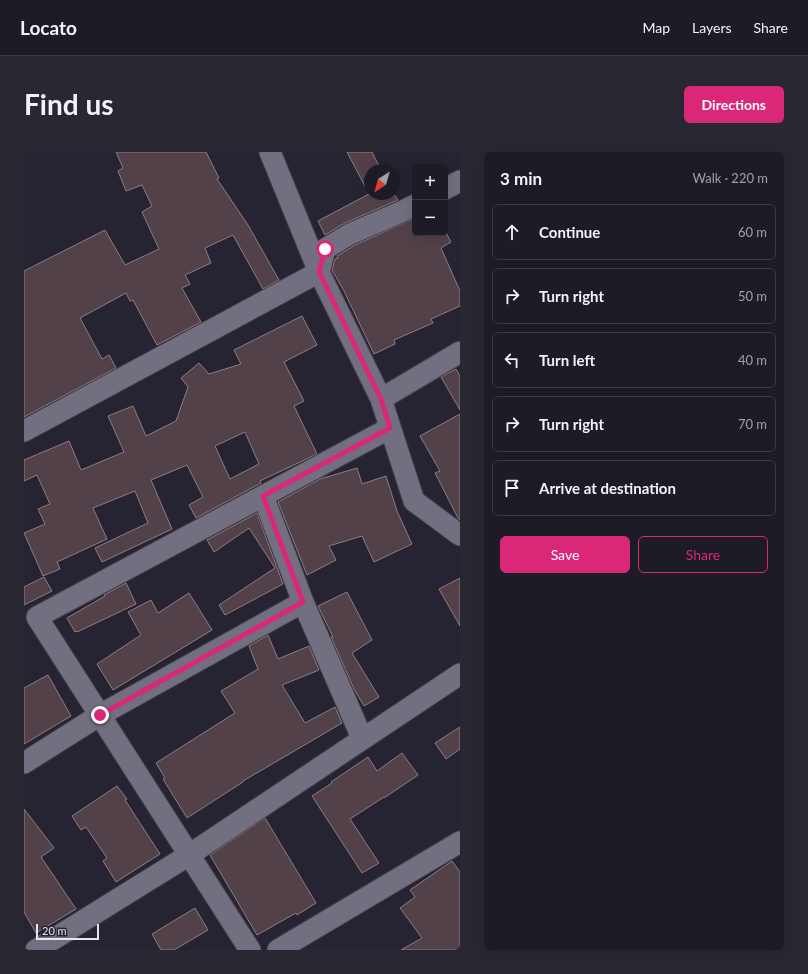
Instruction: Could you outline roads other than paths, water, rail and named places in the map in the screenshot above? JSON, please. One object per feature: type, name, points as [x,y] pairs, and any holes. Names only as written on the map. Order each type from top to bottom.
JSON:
[{"type":"street","points":[[270,152],[319,272],[381,399],[414,501],[460,535]]},
{"type":"street","points":[[448,187],[460,180]]},
{"type":"street","points":[[24,431],[319,272],[325,249],[350,234],[412,206]]},
{"type":"street","points":[[381,399],[460,352]]},
{"type":"street","points":[[250,950],[37,617],[390,428]]},
{"type":"street","points":[[263,496],[303,602],[362,738]]},
{"type":"street","points":[[24,763],[100,715],[303,602]]},
{"type":"street","points":[[36,950],[189,854],[460,674]]},
{"type":"street","points":[[278,950],[460,842]]}]
